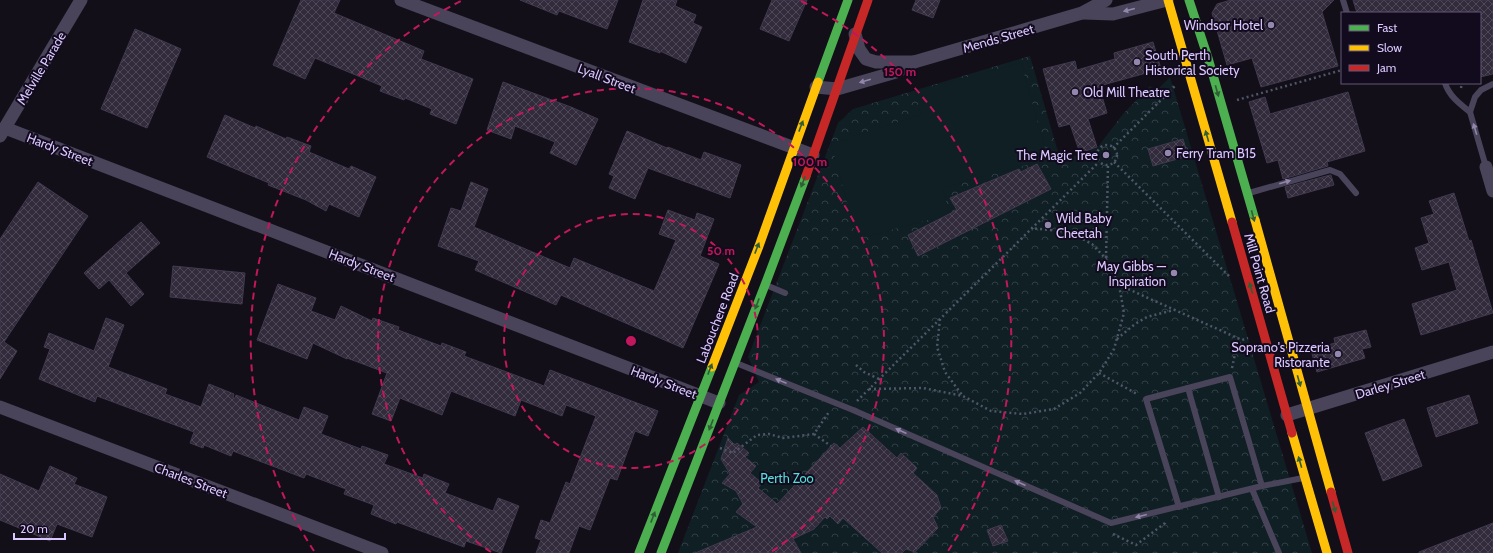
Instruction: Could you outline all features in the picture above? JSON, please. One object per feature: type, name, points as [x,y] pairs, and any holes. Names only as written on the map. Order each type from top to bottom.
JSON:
[{"type":"main road","name":"Labouchere Road","points":[[639,553],[758,246],[848,0]]},
{"type":"main road","points":[[660,553],[735,363],[813,155],[868,0]]},
{"type":"main road","name":"Mill Point Road","points":[[1168,0],[1327,553]]},
{"type":"main road","name":"Mill Point Road","points":[[1189,0],[1208,58],[1277,297],[1348,553]]},
{"type":"street","name":"Melville Parade","points":[[2,132],[81,0]]},
{"type":"street","name":"Lyall Street","points":[[402,0],[813,155]]},
{"type":"street","name":"Mends Street","points":[[816,87],[837,89],[896,72],[914,62],[1082,14],[1106,0]]},
{"type":"street","name":"Mends Street","points":[[1082,14],[1113,14],[1168,0]]},
{"type":"street","points":[[855,34],[859,49],[866,59]]},
{"type":"street","name":"Mends Street","points":[[824,66],[866,59],[876,62],[914,62]]},
{"type":"street","name":"Hardy Street","points":[[2,132],[719,403]]},
{"type":"street","points":[[1486,167],[1493,191]]},
{"type":"street","name":"Darley Street","points":[[1287,415],[1493,352]]},
{"type":"street","name":"Charles Street","points":[[0,408],[382,553]]},
{"type":"lane","points":[[1343,0],[1347,12]]},
{"type":"lane","points":[[1470,112],[1475,97],[1481,90],[1493,84]]},
{"type":"lane","points":[[1446,85],[1454,98],[1470,112],[1486,167]]},
{"type":"lane","points":[[1247,193],[1330,170],[1340,174],[1356,193]]},
{"type":"lane","points":[[764,285],[785,293]]},
{"type":"lane","points":[[735,363],[853,410],[1111,523],[1305,477]]},
{"type":"lane","points":[[1179,507],[1146,399],[1230,377],[1262,486]]},
{"type":"lane","points":[[1188,388],[1219,497]]},
{"type":"lane","points":[[1252,489],[1279,553]]},
{"type":"path","points":[[1157,55],[1168,52]]},
{"type":"path","points":[[1232,101],[1341,70]]},
{"type":"path","points":[[1113,148],[1178,83]]},
{"type":"path","points":[[1102,146],[1113,148],[1117,155],[1114,162],[1108,165],[1103,165],[1099,162],[1097,156],[1098,150],[1102,146]]},
{"type":"path","points":[[853,410],[857,401],[1099,162]]},
{"type":"path","points":[[1114,162],[1233,280]]},
{"type":"path","points":[[1106,259],[1108,165]]},
{"type":"path","points":[[869,389],[923,388],[963,396],[991,411],[1023,414],[1054,409],[1080,393],[1099,373],[1114,349],[1124,314],[1119,284],[1106,259],[1092,244],[1069,232],[1031,228]]},
{"type":"path","points":[[1119,284],[1242,340],[1251,338]]},
{"type":"path","points":[[1117,339],[1146,317],[1175,310]]},
{"type":"path","points":[[940,319],[937,347],[945,372],[963,396]]},
{"type":"path","points":[[1230,377],[1235,354],[1242,340]]},
{"type":"path","points":[[856,365],[864,372],[879,379]]},
{"type":"path","points":[[1099,373],[1146,399]]},
{"type":"path","points":[[814,434],[832,408]]},
{"type":"path","points":[[716,446],[733,453],[757,434],[770,434],[783,438],[814,434],[831,446]]},
{"type":"path","points":[[1108,532],[1136,545],[1165,523],[1162,511]]},
{"type":"green space","name":"Perth Zoo","points":[[1030,56],[1061,162],[1097,148],[1123,114],[1150,86],[1156,91],[1170,77],[1312,553],[678,553],[739,395],[759,382],[748,357],[838,123],[853,109]]},
{"type":"green space","points":[[1021,63],[1048,159],[942,188],[950,214],[857,239],[831,143],[921,115],[915,91]]},
{"type":"building","points":[[301,0],[340,0],[334,13],[424,51],[421,59],[473,79],[456,124],[430,114],[432,109],[405,98],[404,100],[380,91],[382,86],[315,58],[305,79],[273,65]]},
{"type":"building","points":[[520,0],[618,0],[607,29],[559,11],[557,15]]},
{"type":"building","points":[[643,0],[677,0],[675,6],[696,15],[693,23],[702,27],[686,63],[660,51],[660,53],[629,42]]},
{"type":"building","points":[[772,0],[807,0],[789,41],[760,29]]},
{"type":"building","points":[[916,0],[940,0],[933,18],[912,10]]},
{"type":"building","name":"Windsor Hotel","points":[[1231,0],[1334,0],[1322,12],[1338,66],[1261,87],[1252,58],[1227,65],[1212,13],[1217,4]]},
{"type":"building","points":[[1353,0],[1493,0],[1493,74],[1481,77],[1481,12],[1357,12]]},
{"type":"building","points":[[135,29],[181,49],[147,128],[101,109]]},
{"type":"building","name":"Old Mill Theatre","points":[[1153,42],[1161,69],[1099,86],[1107,113],[1088,119],[1097,147],[1080,153],[1070,124],[1059,127],[1043,69],[1075,61],[1077,70],[1115,59],[1114,53]]},
{"type":"building","points":[[503,82],[571,107],[598,119],[576,165],[550,153],[555,142],[515,126],[511,139],[487,130]]},
{"type":"building","points":[[1348,92],[1365,151],[1327,162],[1328,166],[1283,179],[1278,160],[1267,163],[1249,102],[1265,97],[1270,114]]},
{"type":"building","points":[[225,115],[255,128],[256,126],[286,139],[287,137],[311,146],[309,152],[349,169],[351,166],[376,177],[359,217],[329,204],[326,211],[306,200],[268,185],[269,183],[207,157]]},
{"type":"building","points":[[627,131],[667,148],[668,147],[701,160],[704,152],[741,165],[730,198],[648,168],[635,199],[609,188],[614,176],[609,174]]},
{"type":"building","name":"Ferry Tram B15","points":[[1183,139],[1188,156],[1153,166],[1148,149]]},
{"type":"building","points":[[1037,164],[1051,189],[918,256],[908,235],[957,210],[950,198],[1019,169],[1021,172]]},
{"type":"building","points":[[1331,175],[1334,185],[1288,198],[1285,187]]},
{"type":"building","points":[[38,182],[88,216],[4,342],[17,351],[0,379],[0,239]]},
{"type":"building","points":[[471,182],[488,189],[474,227],[570,268],[574,258],[654,291],[676,240],[659,234],[668,210],[695,220],[697,213],[714,219],[700,256],[719,264],[683,348],[561,295],[556,305],[475,270],[479,261],[438,246],[451,208],[461,211]]},
{"type":"building","points":[[1454,193],[1469,241],[1471,240],[1493,313],[1421,335],[1412,304],[1457,290],[1449,262],[1422,270],[1415,248],[1429,243],[1421,218],[1434,214],[1429,201]]},
{"type":"building","points":[[141,222],[160,243],[126,273],[144,294],[131,306],[109,280],[99,289],[84,273]]},
{"type":"building","points":[[173,266],[245,273],[242,304],[170,297]]},
{"type":"building","points":[[278,284],[316,298],[311,311],[335,320],[341,306],[372,321],[373,318],[399,327],[398,330],[441,346],[442,343],[466,352],[464,356],[544,386],[550,370],[658,411],[648,436],[635,431],[617,480],[610,478],[590,530],[579,526],[569,553],[536,553],[541,540],[535,538],[541,520],[550,523],[566,482],[570,484],[596,416],[566,405],[562,416],[521,400],[515,416],[451,391],[442,415],[400,398],[391,421],[372,414],[387,373],[347,359],[313,343],[307,359],[257,340]]},
{"type":"building","points":[[106,318],[124,325],[108,367],[167,389],[165,394],[201,407],[209,384],[234,394],[233,398],[235,398],[236,395],[299,420],[304,407],[328,416],[321,434],[361,449],[362,446],[388,455],[384,464],[423,478],[424,474],[449,484],[445,493],[493,511],[498,498],[519,506],[501,553],[466,541],[464,547],[397,522],[396,524],[371,514],[374,505],[344,494],[346,489],[306,474],[304,478],[233,451],[231,456],[204,445],[203,448],[190,443],[194,432],[97,396],[95,402],[39,379],[50,349],[44,347],[49,333],[94,351]]},
{"type":"building","name":"Soprano's Pizzeria Ristorante","points":[[1366,330],[1371,347],[1362,349],[1365,358],[1317,372],[1311,350],[1335,343],[1334,338]]},
{"type":"building","points":[[1469,395],[1478,423],[1436,437],[1427,408]]},
{"type":"building","points":[[1404,419],[1422,466],[1383,481],[1365,433]]},
{"type":"building","points":[[863,427],[897,458],[901,453],[917,468],[913,473],[937,495],[941,508],[933,517],[938,528],[915,552],[906,549],[902,553],[882,553],[843,518],[838,524],[830,516],[827,519],[825,517],[814,529],[793,539],[801,553],[695,553],[757,527],[736,512],[743,504],[736,491],[722,483],[730,474],[721,459],[728,438],[735,445],[737,443],[749,453],[745,457],[756,466],[750,473],[762,483],[758,488],[777,504],[834,443],[840,448]]},
{"type":"building","points":[[50,466],[77,478],[74,484],[107,497],[92,537],[57,524],[50,541],[0,520],[0,474],[39,491]]},
{"type":"building","points":[[1493,523],[1493,553],[1419,553],[1419,552]]},
{"type":"building","points":[[1001,525],[1008,541],[993,546],[987,530]]},
{"type":"traffic: fast","points":[[818,82],[848,0]]},
{"type":"traffic: fast","points":[[1189,0],[1208,58],[1255,220]]},
{"type":"traffic: fast","points":[[661,553],[806,176]]},
{"type":"traffic: fast","points":[[639,553],[712,367]]},
{"type":"traffic: slow","points":[[1168,0],[1232,222]]},
{"type":"traffic: slow","points":[[712,367],[759,246],[818,82]]},
{"type":"traffic: slow","points":[[1255,220],[1331,492]]},
{"type":"traffic: slow","points":[[1292,433],[1327,553]]},
{"type":"traffic: jam","points":[[806,176],[868,0]]},
{"type":"traffic: jam","points":[[1232,222],[1292,433]]},
{"type":"traffic: jam","points":[[1331,492],[1348,553]]},
{"type":"place","name":"Windsor Hotel","points":[[1271,25]]},
{"type":"place","name":"South Perth Historical Society","points":[[1137,62]]},
{"type":"place","name":"Old Mill Theatre","points":[[1075,92]]},
{"type":"place","name":"Ferry Tram B15","points":[[1168,153]]},
{"type":"place","name":"The Magic Tree","points":[[1106,155]]},
{"type":"place","name":"Wild Baby Cheetah","points":[[1048,225]]},
{"type":"place","name":"May Gibbs — Inspiration","points":[[1174,273]]},
{"type":"place","name":"Soprano's Pizzeria Ristorante","points":[[1338,354]]}]
